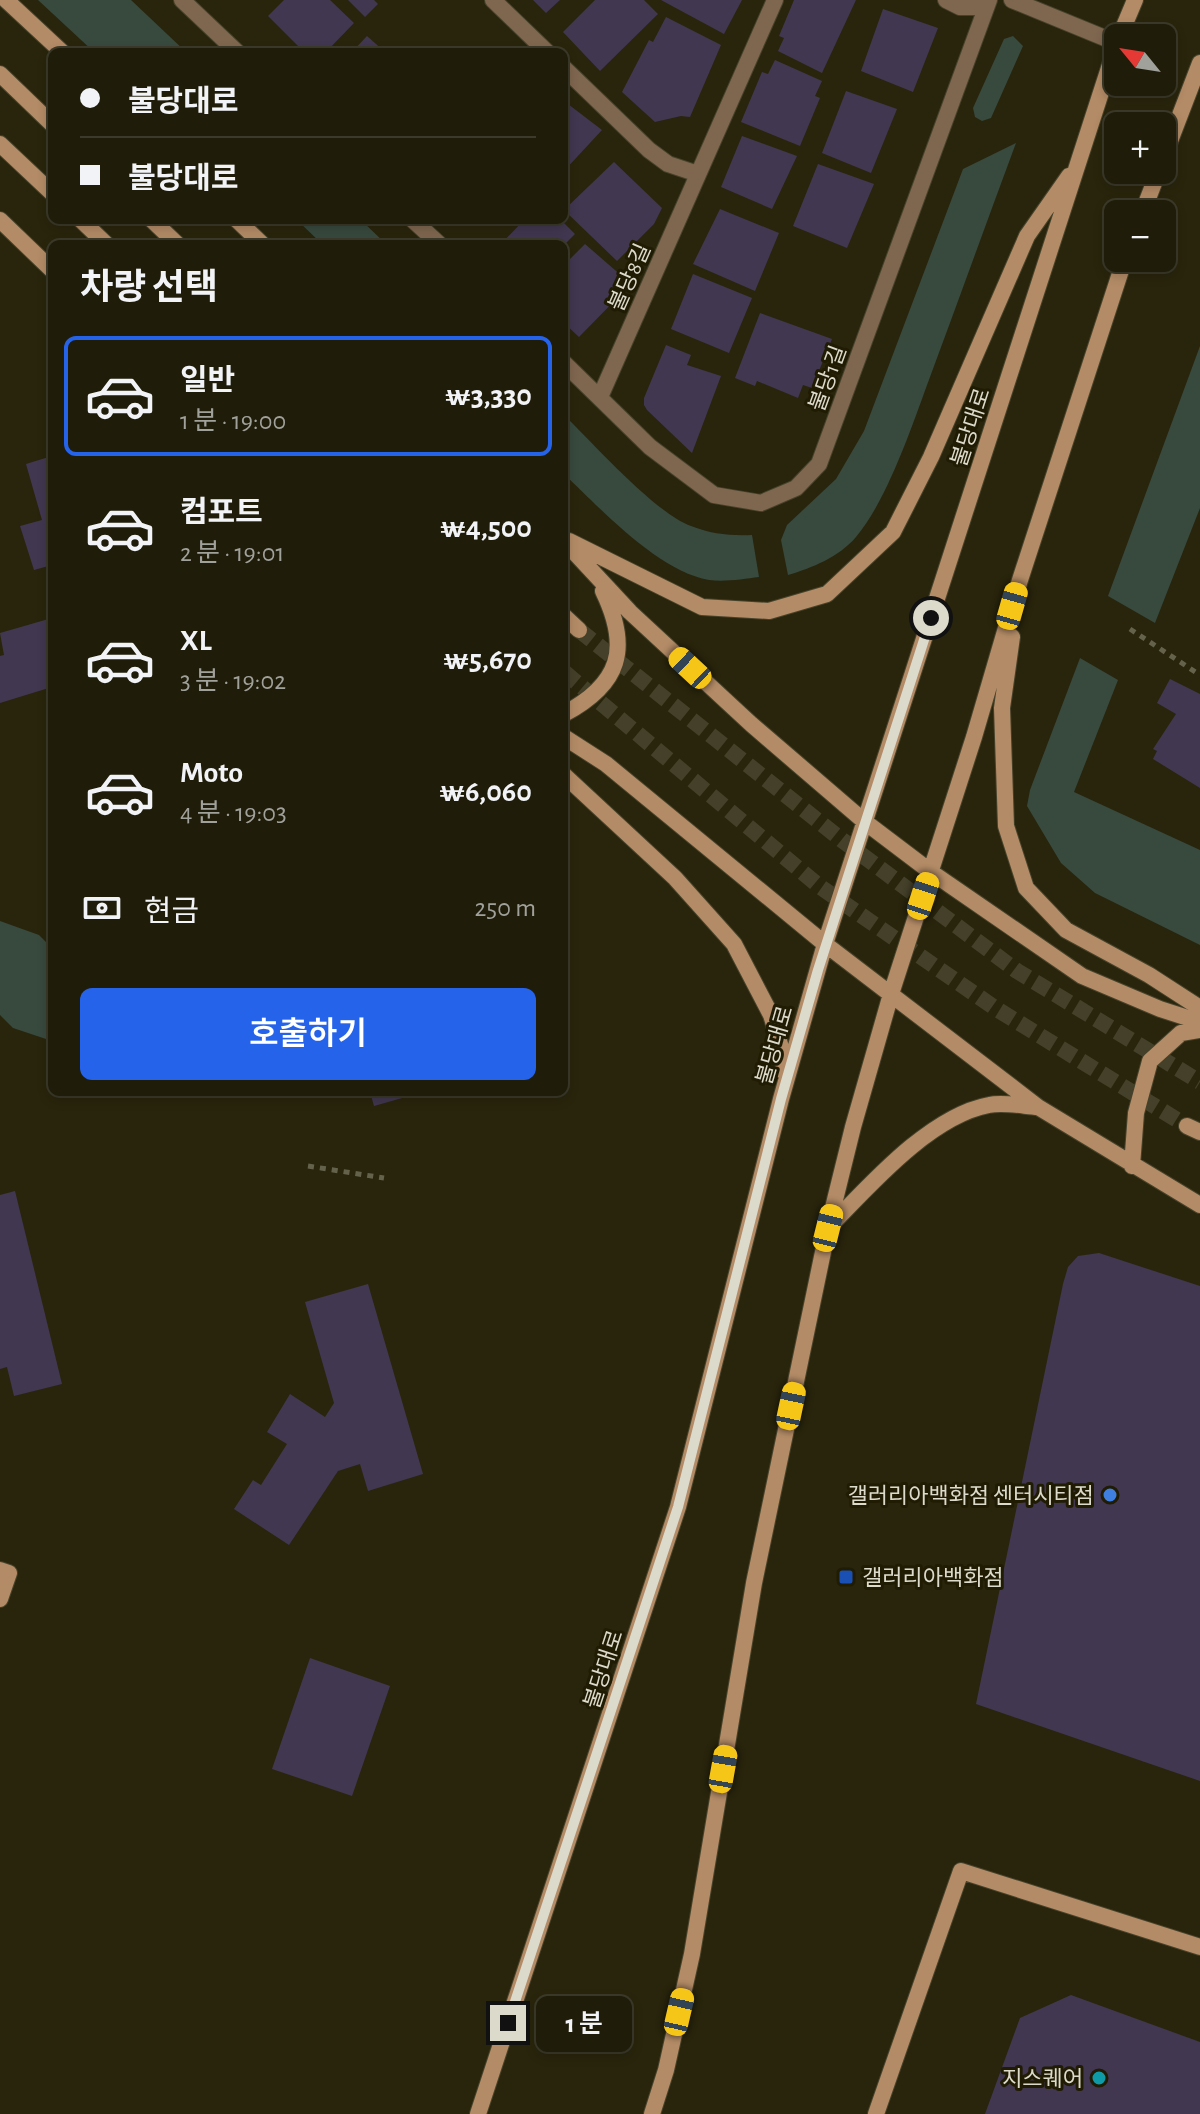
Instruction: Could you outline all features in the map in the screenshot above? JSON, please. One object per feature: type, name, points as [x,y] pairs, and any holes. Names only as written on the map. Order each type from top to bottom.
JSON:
[{"type":"main road","points":[[6,0],[58,48]]},
{"type":"main road","name":"불당대로","points":[[1125,24],[1135,0]]},
{"type":"main road","points":[[1176,126],[1200,63]]},
{"type":"main road","points":[[0,74],[48,120]]},
{"type":"main road","name":"불당대로","points":[[478,2114],[678,1507],[781,1099],[825,944],[1104,84]]},
{"type":"main road","points":[[0,144],[48,189]]},
{"type":"main road","points":[[568,542],[702,607],[769,611],[827,594],[893,532],[931,457],[980,338],[1027,236],[1079,162]]},
{"type":"main road","points":[[0,220],[48,266]]},
{"type":"main road","points":[[85,224],[102,240]]},
{"type":"main road","points":[[156,224],[173,240]]},
{"type":"main road","points":[[241,224],[258,240]]},
{"type":"main road","points":[[652,2114],[666,2070],[692,1954],[754,1583],[828,1228],[853,1127],[891,994],[974,737],[1020,580],[1120,272]]},
{"type":"main road","points":[[568,545],[597,579],[751,724],[865,822],[931,872],[1082,976],[1160,1009],[1200,1022]]},
{"type":"main road","points":[[568,712],[596,695],[610,678],[620,646],[613,610],[597,579]]},
{"type":"main road","points":[[1020,580],[1002,708],[1006,826],[1026,888],[1066,930],[1149,975],[1200,1008]]},
{"type":"main road","points":[[568,620],[579,630]]},
{"type":"main road","points":[[568,740],[606,764],[825,944],[1038,1107],[1200,1205]]},
{"type":"main road","points":[[568,779],[675,878],[734,944],[771,1015],[784,1057],[781,1099]]},
{"type":"main road","points":[[1132,1166],[1136,1113],[1150,1061],[1181,1033],[1200,1030]]},
{"type":"main road","points":[[828,1228],[882,1172],[939,1125],[989,1105],[1038,1107]]},
{"type":"main road","points":[[0,1570],[9,1573],[0,1599]]},
{"type":"main road","points":[[876,2114],[961,1871],[1200,1947]]},
{"type":"street","points":[[182,0],[233,48]]},
{"type":"street","points":[[493,0],[543,48]]},
{"type":"street","name":"불당8길","points":[[600,397],[775,0]]},
{"type":"street","points":[[946,0],[960,7],[988,4]]},
{"type":"street","points":[[1012,0],[1104,35]]},
{"type":"street","name":"불당1길","points":[[568,367],[650,447],[714,495],[761,503],[796,488],[819,464],[988,4]]},
{"type":"street","points":[[568,72],[649,150],[668,164],[698,174]]},
{"type":"street","points":[[417,224],[435,240]]},
{"type":"path","points":[[1130,629],[1200,675]]},
{"type":"path","points":[[308,1166],[384,1178]]},
{"type":"green space","points":[[38,0],[131,0],[182,48],[90,48]]},
{"type":"green space","points":[[1013,36],[1023,46],[991,118],[982,121],[975,117],[973,108],[1004,39]]},
{"type":"green space","points":[[1016,143],[908,438],[879,502],[856,537],[842,550],[816,565],[788,575],[781,540],[787,525],[836,479],[864,431],[963,169]]},
{"type":"green space","points":[[301,224],[365,224],[382,240],[318,240]]},
{"type":"green space","points":[[1200,346],[1200,508],[1155,623],[1108,596]]},
{"type":"green space","points":[[568,419],[643,493],[676,519],[714,533],[752,535],[759,577],[715,581],[690,574],[650,552],[568,478]]},
{"type":"green space","points":[[1080,658],[1118,680],[1074,792],[1200,850],[1200,945],[1095,893],[1061,863],[1027,806],[1030,790]]},
{"type":"green space","points":[[0,921],[39,935],[48,944],[48,1040],[13,1028],[0,1015]]},
{"type":"building","points":[[284,0],[330,0],[354,23],[330,48],[300,48],[268,16]]},
{"type":"building","points":[[348,0],[374,0],[378,4],[365,17]]},
{"type":"building","points":[[533,0],[560,0],[546,13]]},
{"type":"building","points":[[595,0],[644,0],[658,14],[600,71],[563,32]]},
{"type":"building","points":[[661,0],[742,0],[724,34]]},
{"type":"building","points":[[794,0],[856,0],[822,73],[778,51],[784,38],[779,36]]},
{"type":"building","points":[[883,9],[938,28],[913,92],[861,71]]},
{"type":"building","points":[[666,17],[721,45],[690,117],[655,122],[622,92],[649,40],[653,42]]},
{"type":"building","points":[[367,36],[380,48],[356,48]]},
{"type":"building","points":[[775,60],[822,81],[815,96],[820,98],[800,146],[741,122],[762,72],[768,74]]},
{"type":"building","points":[[846,91],[897,109],[871,173],[822,153]]},
{"type":"building","points":[[568,104],[602,130],[568,167]]},
{"type":"building","points":[[742,136],[797,156],[772,209],[721,187]]},
{"type":"building","points":[[614,162],[662,208],[654,224],[617,261],[568,214],[568,206]]},
{"type":"building","points":[[818,164],[874,184],[847,248],[793,226]]},
{"type":"building","points":[[720,209],[779,233],[755,291],[693,264]]},
{"type":"building","points":[[520,224],[565,224],[575,234],[568,241],[505,240]]},
{"type":"building","points":[[585,244],[631,284],[579,337],[568,327],[568,261]]},
{"type":"building","points":[[693,274],[752,298],[729,353],[671,329]]},
{"type":"building","points":[[760,313],[832,339],[812,388],[803,385],[798,398],[757,381],[755,386],[735,378]]},
{"type":"building","points":[[666,345],[691,355],[687,365],[721,376],[692,453],[644,405],[644,398]]},
{"type":"building","points":[[48,457],[48,566],[34,570],[20,526],[42,520],[26,464]]},
{"type":"building","points":[[48,619],[48,688],[0,703],[0,656],[4,655],[0,633]]},
{"type":"building","points":[[1170,679],[1200,694],[1200,788],[1153,759],[1157,751],[1153,749],[1176,714],[1157,703]]},
{"type":"building","points":[[371,1096],[409,1096],[374,1106]]},
{"type":"building","points":[[15,1191],[62,1384],[14,1396],[7,1367],[0,1369],[0,1195]]},
{"type":"building","name":"갤러리아백화점 센터시티점","points":[[1099,1253],[1200,1286],[1200,1781],[976,1704],[1063,1284],[1068,1267],[1078,1256]]},
{"type":"building","points":[[368,1284],[423,1474],[368,1491],[360,1464],[338,1471],[289,1545],[234,1509],[253,1480],[261,1485],[287,1444],[267,1432],[290,1394],[325,1417],[334,1403],[305,1302]]},
{"type":"building","points":[[310,1658],[390,1686],[352,1796],[272,1769]]},
{"type":"building","name":"지스퀘어","points":[[1071,1995],[1200,2042],[1200,2114],[985,2114],[1020,2018]]},
{"type":"tunnel","points":[[579,630],[842,840],[1017,971],[1200,1082]]},
{"type":"tunnel","points":[[568,675],[819,886],[995,1008],[1187,1126]]},
{"type":"place","name":"갤러리아백화점 센터시티점","points":[[1110,1495]]},
{"type":"place","name":"갤러리아백화점","points":[[846,1577]]},
{"type":"place","name":"지스퀘어","points":[[1099,2078]]},
{"type":"route","points":[[508,2023],[678,1507],[781,1099],[825,944],[931,618]]}]
